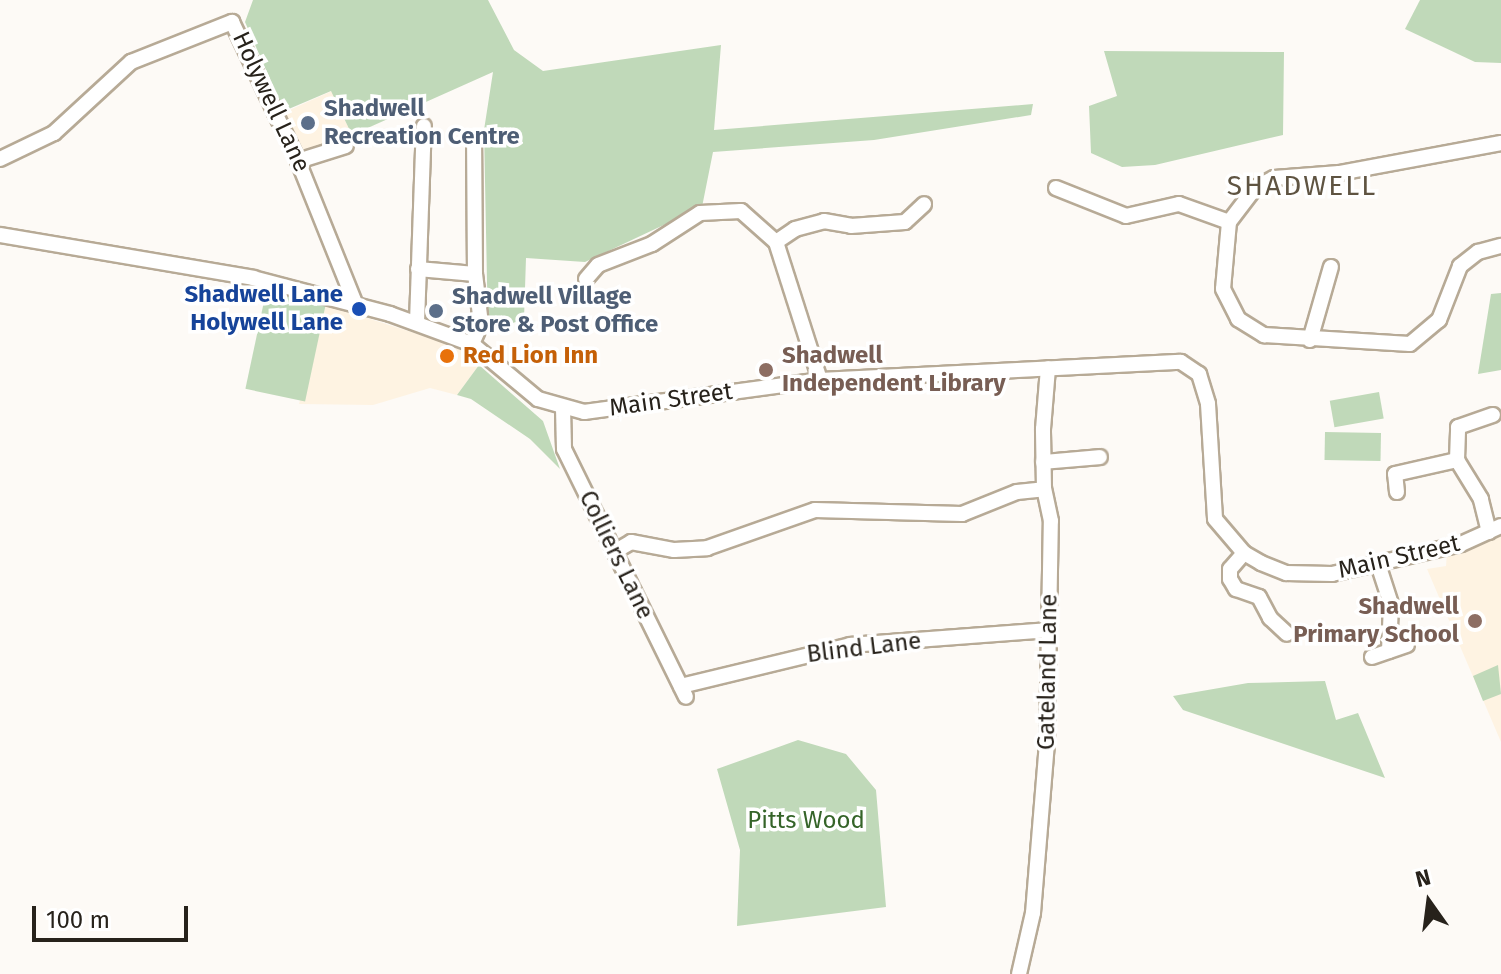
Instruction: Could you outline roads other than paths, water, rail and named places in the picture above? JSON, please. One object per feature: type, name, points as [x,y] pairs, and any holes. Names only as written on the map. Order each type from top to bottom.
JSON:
[{"type":"street","name":"Holywell Lane","points":[[0,159],[54,133],[131,62],[228,21],[238,27],[298,161],[356,305]]},
{"type":"street","points":[[417,322],[424,126]]},
{"type":"street","points":[[1501,143],[1353,171],[1274,178],[1247,195],[1229,222],[1223,289],[1238,319],[1264,335],[1397,345],[1422,339],[1439,320],[1460,266],[1478,252],[1501,246]]},
{"type":"street","points":[[472,344],[481,324],[475,274],[474,145]]},
{"type":"street","points":[[298,161],[346,146]]},
{"type":"street","points":[[1056,188],[1126,216],[1179,204],[1229,222]]},
{"type":"street","points":[[776,242],[795,229],[824,221],[851,226],[905,222],[924,204]]},
{"type":"street","points":[[586,279],[598,265],[652,244],[700,213],[741,211],[776,242],[820,380]]},
{"type":"street","name":"Main Street","points":[[0,235],[253,278],[417,322],[472,344],[518,386],[563,408],[610,411],[820,380],[1167,360],[1194,368],[1202,382],[1212,427],[1215,519],[1244,553],[1286,573],[1308,575],[1379,567],[1495,529]]},
{"type":"street","points":[[1310,340],[1331,267]]},
{"type":"street","points":[[418,269],[475,274]]},
{"type":"street","name":"Gateland Lane","points":[[1019,974],[1033,913],[1034,858],[1045,778],[1051,521],[1044,489],[1043,462],[1048,368]]},
{"type":"street","name":"Colliers Lane","points":[[563,408],[564,449],[684,692]]},
{"type":"street","points":[[1493,415],[1458,427],[1457,460],[1495,529]]},
{"type":"street","points":[[1043,462],[1100,457]]},
{"type":"street","points":[[1397,492],[1395,474],[1457,460]]},
{"type":"street","points":[[614,552],[631,542],[674,550],[707,548],[815,510],[962,514],[1017,492],[1044,489]]},
{"type":"street","points":[[1244,553],[1230,569],[1230,579],[1236,589],[1259,597],[1270,618],[1290,634]]},
{"type":"street","points":[[1379,567],[1391,605],[1389,651]]},
{"type":"street","name":"Blind Lane","points":[[684,692],[850,645],[1049,630]]},
{"type":"street","points":[[1372,657],[1407,645]]},
{"type":"place","name":"Shadwell Recreation Centre","points":[[308,123]]},
{"type":"place","name":"Shadwell Lane Holywell Lane","points":[[359,309]]},
{"type":"place","name":"Shadwell Village Store & Post Office","points":[[436,311]]},
{"type":"place","name":"Red Lion Inn","points":[[447,356]]},
{"type":"place","name":"Shadwell Independent Library","points":[[766,370]]},
{"type":"place","name":"Shadwell Primary School","points":[[1475,621]]},
{"type":"district","name":"SHADWELL","points":[[1302,186]]},
{"type":"park label","name":"Pitts Wood","points":[[806,821]]}]
